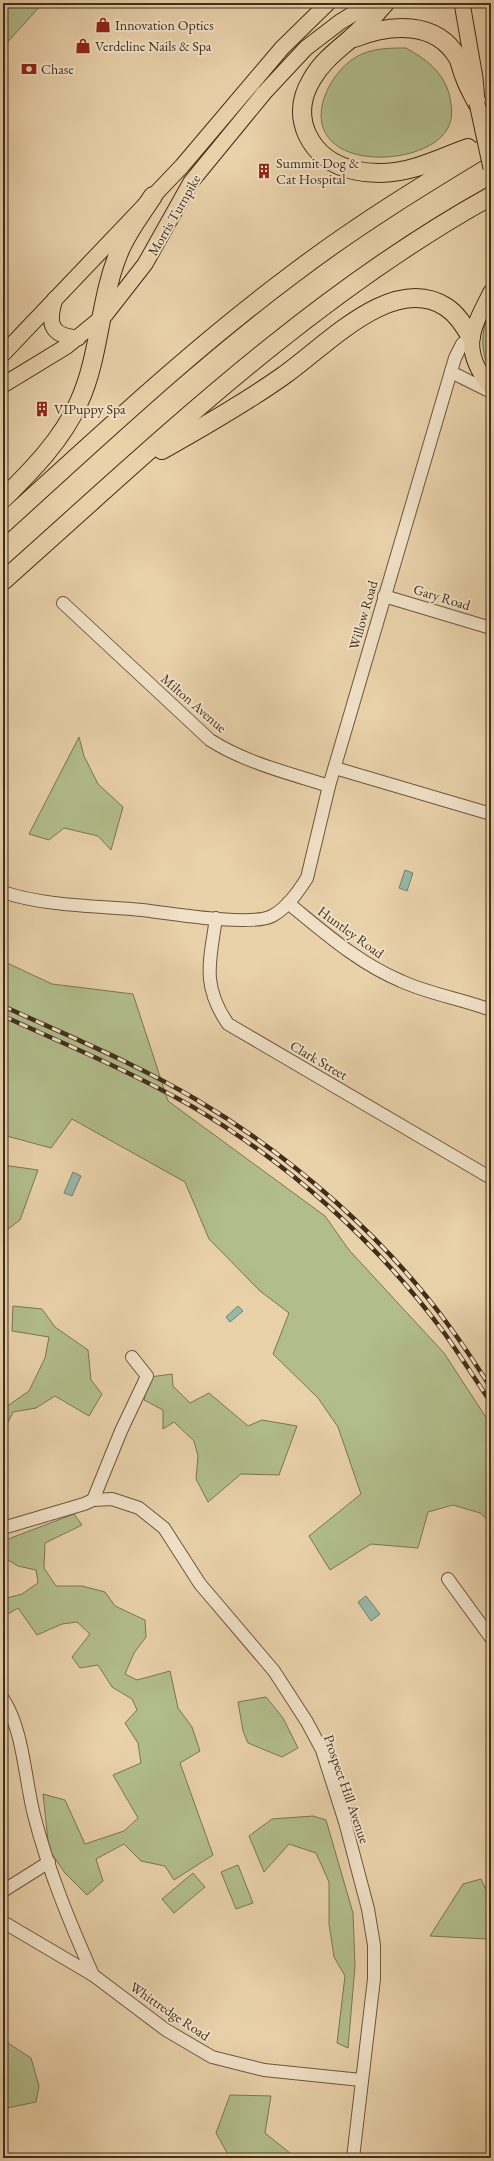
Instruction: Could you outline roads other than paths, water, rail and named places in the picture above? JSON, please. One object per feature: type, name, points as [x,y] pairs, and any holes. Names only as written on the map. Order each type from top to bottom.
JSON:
[{"type":"highway","points":[[385,3],[318,69],[311,80],[302,103],[302,116],[309,138],[315,148],[334,163],[360,171],[386,173],[399,172],[417,167],[491,139]]},
{"type":"highway","points":[[350,39],[372,31],[391,28],[411,28],[428,32],[446,43],[453,51],[477,103]]},
{"type":"highway","points":[[3,524],[169,375],[228,325],[294,273],[361,225],[491,144]]},
{"type":"highway","points":[[3,499],[50,448],[70,421],[87,379],[120,250],[153,196]]},
{"type":"highway","points":[[3,581],[125,472],[257,358],[367,274],[457,215],[491,196]]},
{"type":"highway","points":[[125,472],[255,396],[355,321],[385,306],[410,299],[433,301],[452,312],[471,337]]},
{"type":"main road","name":"Morris Turnpike","points":[[3,354],[153,196],[221,121],[282,48],[328,3]]},
{"type":"main road","name":"Morris Turnpike","points":[[3,385],[78,338],[102,318],[145,264],[191,182],[264,93],[306,48],[340,22],[371,3]]},
{"type":"main road","points":[[462,3],[475,78],[477,103],[491,168]]},
{"type":"main road","points":[[491,292],[476,320],[471,337],[476,362],[491,388]]},
{"type":"main road","points":[[55,299],[51,318],[53,328],[61,335],[78,338]]},
{"type":"street","name":"Willow Road","points":[[216,918],[242,920],[262,919],[272,916],[288,903],[307,878],[329,786],[451,372],[459,348],[465,340],[471,337]]},
{"type":"street","points":[[451,372],[491,392]]},
{"type":"street","name":"Gary Road","points":[[384,596],[491,628]]},
{"type":"street","name":"Milton Avenue","points":[[64,603],[210,740],[230,752],[250,760],[329,786]]},
{"type":"street","points":[[335,768],[491,814]]},
{"type":"street","points":[[3,892],[35,900],[216,918]]},
{"type":"street","name":"Huntley Road","points":[[288,903],[347,951],[372,967],[402,982],[491,1010]]},
{"type":"street","name":"Clark Street","points":[[216,918],[209,973],[210,987],[213,999],[228,1024],[491,1178]]},
{"type":"street","points":[[93,1500],[121,1431],[147,1376],[132,1357]]},
{"type":"street","name":"Prospect Hill Avenue","points":[[3,1528],[93,1500],[112,1499],[139,1508],[164,1528],[200,1584],[274,1671],[307,1722],[322,1750],[345,1822],[368,1909],[374,1945],[374,1979],[353,2158]]},
{"type":"street","points":[[448,1579],[491,1638]]},
{"type":"street","points":[[3,1698],[14,1719],[34,1815],[49,1862],[76,1938],[93,1975]]},
{"type":"street","points":[[3,1891],[49,1862]]},
{"type":"street","name":"Whittredge Road","points":[[3,1922],[93,1975],[166,2030],[212,2057],[264,2070],[361,2080]]},
{"type":"railway","points":[[3,1006],[101,1050],[174,1087],[233,1123],[268,1147],[303,1174],[368,1232],[398,1264],[426,1296],[452,1330],[491,1388]]},
{"type":"railway","points":[[3,1016],[123,1070],[170,1094],[229,1129],[298,1180],[361,1237],[419,1300],[445,1334],[491,1403]]},
{"type":"place","name":"Innovation Optics","points":[[103,25]]},
{"type":"place","name":"Verdeline Nails & Spa","points":[[83,46]]},
{"type":"place","name":"Chase","points":[[29,69]]},
{"type":"place","name":"Summit Dog & Cat Hospital","points":[[264,171]]},
{"type":"place","name":"VIPuppy Spa","points":[[42,409]]}]
